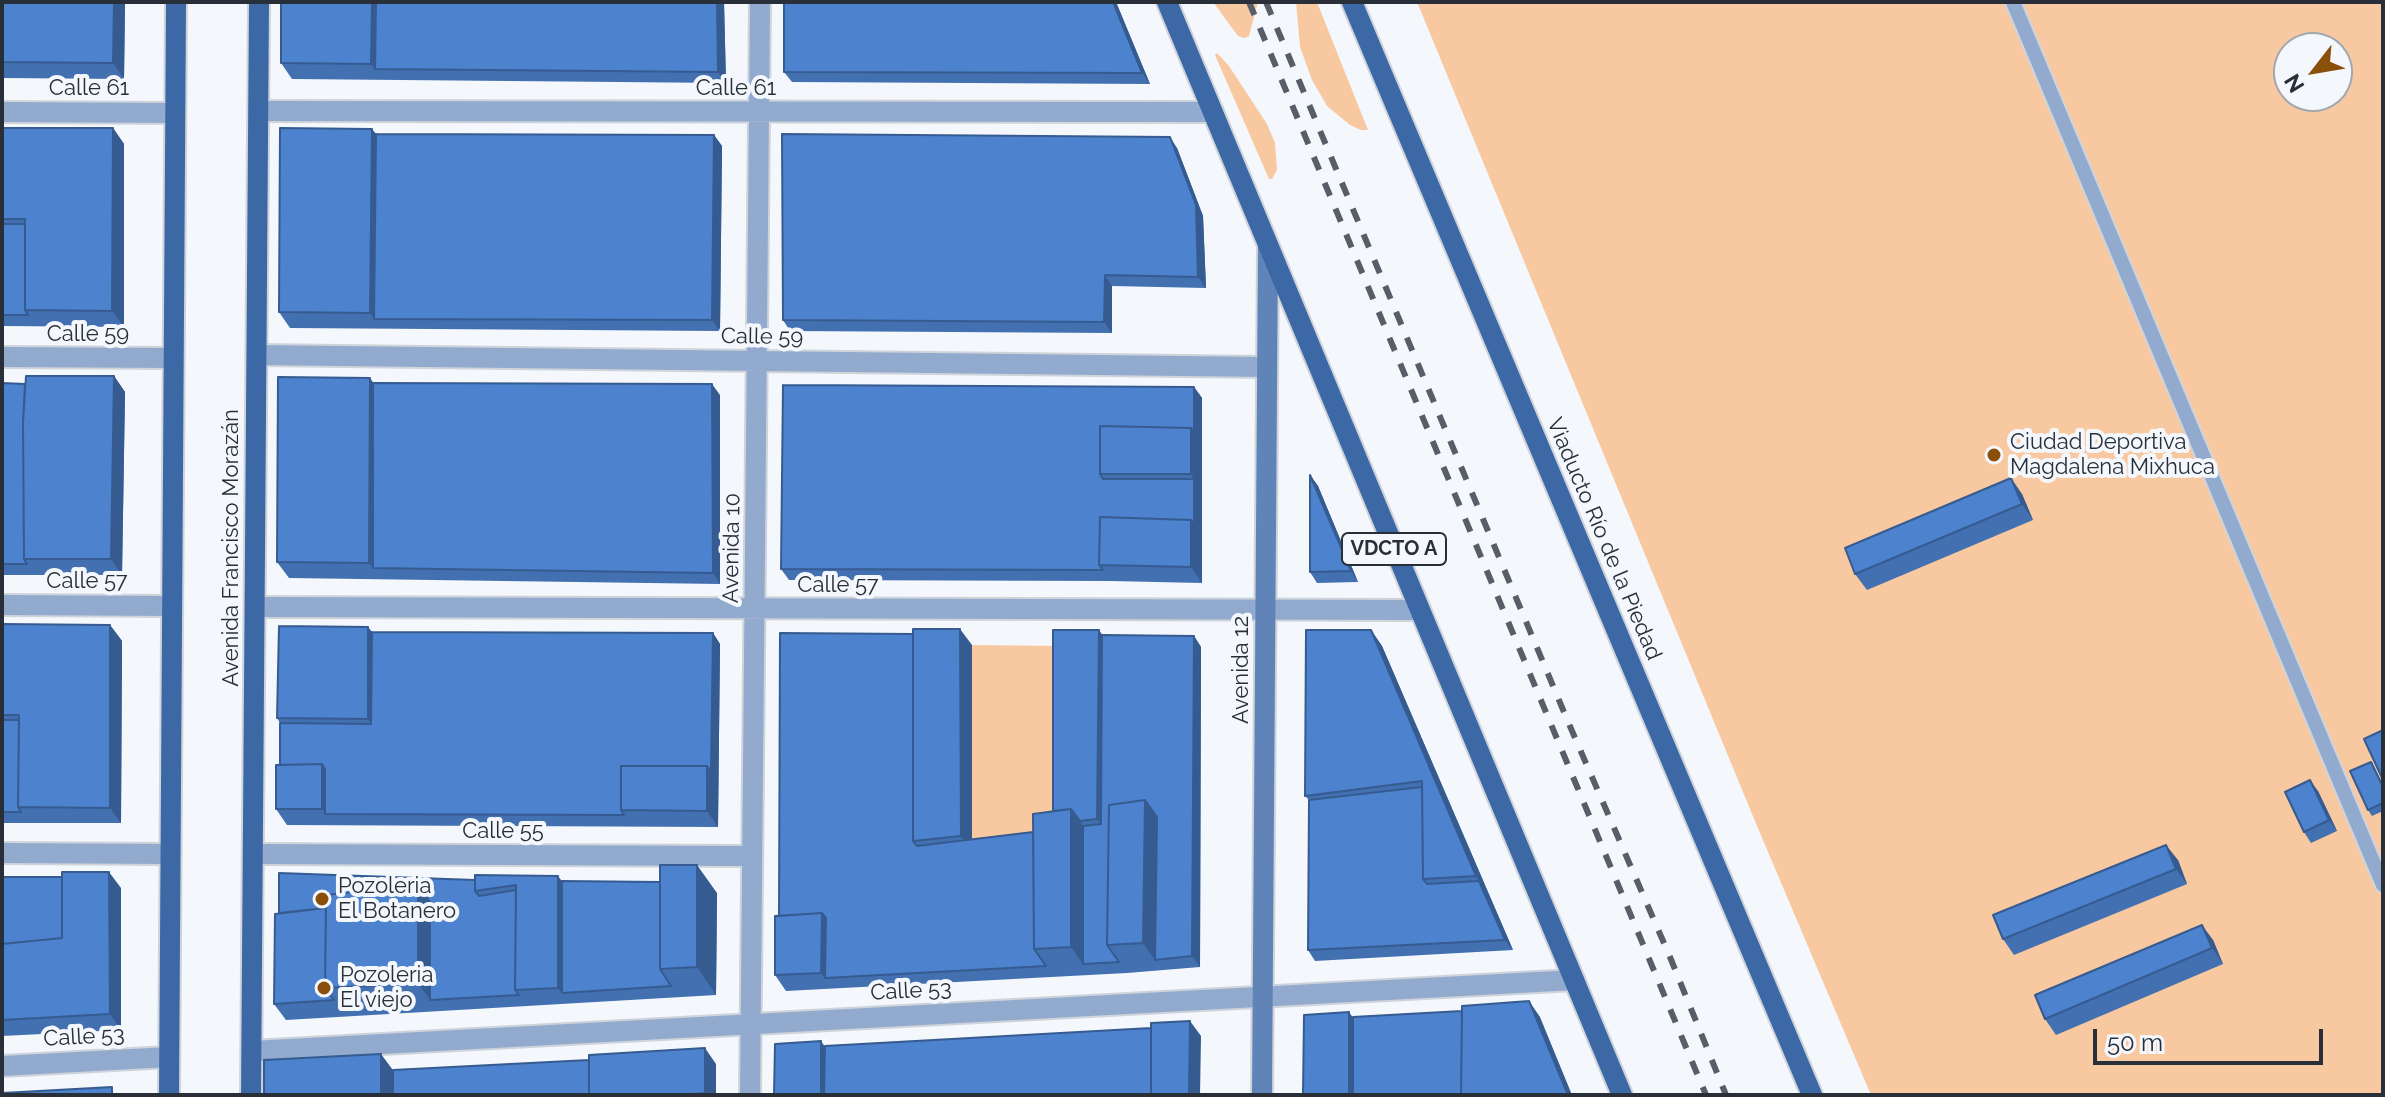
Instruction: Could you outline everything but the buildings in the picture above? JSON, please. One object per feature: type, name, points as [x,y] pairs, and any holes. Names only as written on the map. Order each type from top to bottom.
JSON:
[{"type":"main road","points":[[169,1095],[176,2]]},
{"type":"main road","name":"Avenida Francisco Morazán","points":[[251,1095],[259,2]]},
{"type":"main road","name":"VDCTO A","points":[[1167,2],[1622,1095]]},
{"type":"main road","name":"Viaducto Río de la Piedad","points":[[1352,2],[1812,1095]]},
{"type":"street","name":"Avenida 10","points":[[750,1095],[760,2]]},
{"type":"street","name":"Calle 61","points":[[259,111],[1213,112]]},
{"type":"street","name":"Calle 61","points":[[2,112],[175,113]]},
{"type":"street","name":"Avenida 12","points":[[1262,1095],[1268,246]]},
{"type":"street","name":"Calle 59","points":[[257,355],[1267,367]]},
{"type":"street","name":"Calle 59","points":[[2,357],[173,358]]},
{"type":"street","name":"Calle 57","points":[[2,605],[172,606]]},
{"type":"street","name":"Calle 57","points":[[255,607],[1420,610]]},
{"type":"street","points":[[2,853],[170,854]]},
{"type":"street","name":"Calle 55","points":[[253,854],[752,856]]},
{"type":"street","name":"Calle 53","points":[[252,1051],[1574,980]]},
{"type":"street","name":"Calle 53","points":[[2,1066],[169,1057]]},
{"type":"lane","points":[[2013,2],[2383,885]]},
{"type":"shaded area","points":[[1213,2],[1258,2],[1249,36],[1238,36]]},
{"type":"shaded area","points":[[1296,2],[1317,2],[1368,130],[1350,125],[1327,106],[1312,80],[1300,47]]},
{"type":"shaded area","name":"Ciudad Deportiva Magdalena Mixhuca","points":[[1417,2],[2383,2],[2383,1095],[1871,1095]]},
{"type":"shaded area","points":[[1217,53],[1267,124],[1275,143],[1277,170],[1272,179],[1269,179],[1215,55]]},
{"type":"shaded area","points":[[972,645],[1064,646],[1064,840],[972,851]]},
{"type":"railway","points":[[1249,2],[1706,1095]]},
{"type":"railway","points":[[1266,2],[1726,1095]]},
{"type":"place","name":"Ciudad Deportiva Magdalena Mixhuca","points":[[1994,455]]},
{"type":"place","name":"Pozoleria El Botanero","points":[[322,899]]},
{"type":"place","name":"Pozoleria El viejo","points":[[324,988]]}]
